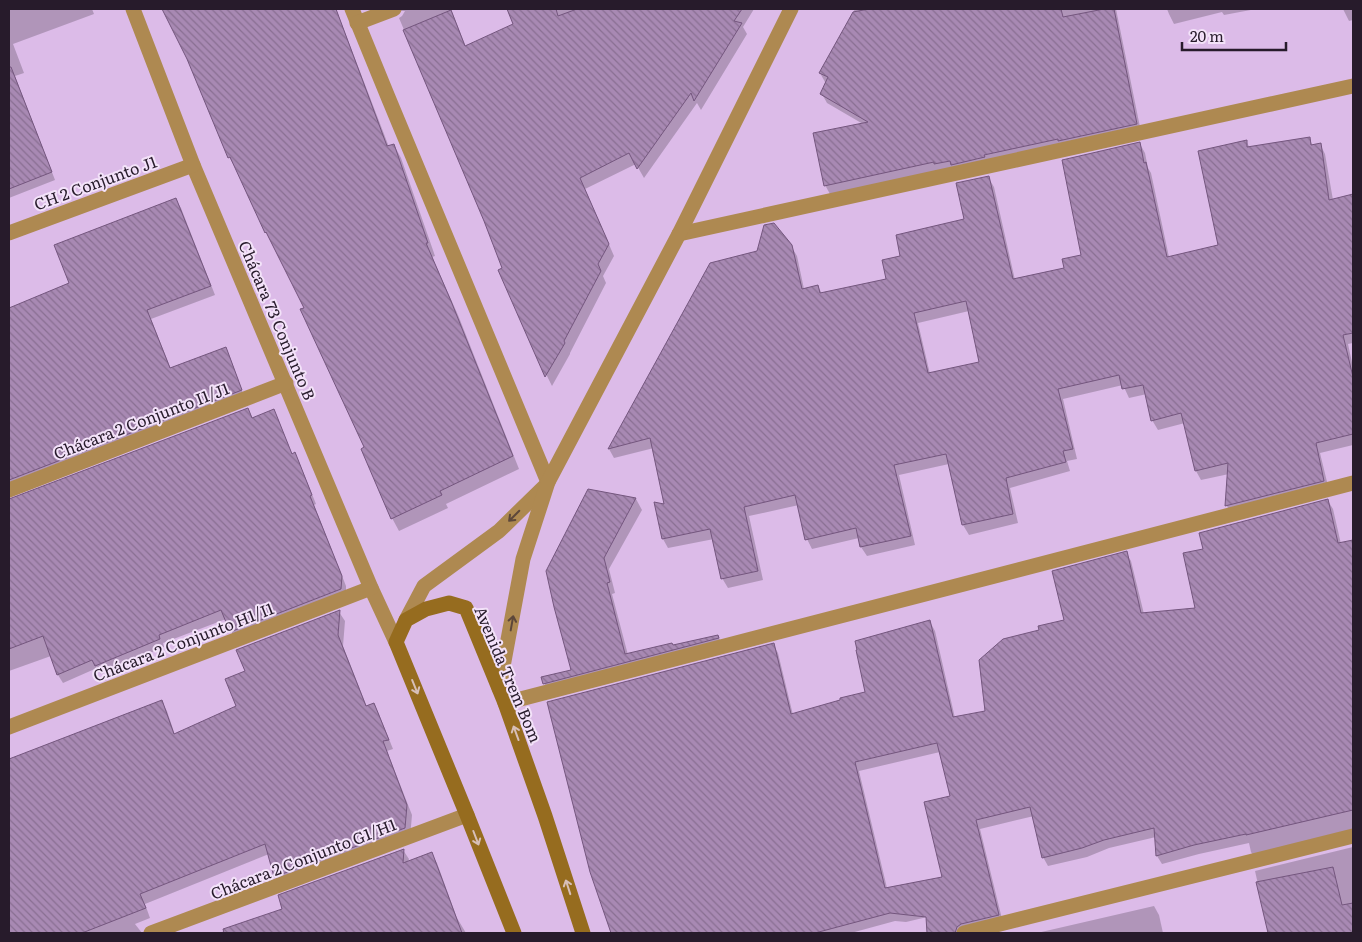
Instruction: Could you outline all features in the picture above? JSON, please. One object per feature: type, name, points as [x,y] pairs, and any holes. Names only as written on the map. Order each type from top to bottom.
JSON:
[{"type":"street","name":"Chácara 73 Conjunto B","points":[[133,9],[193,165],[371,588],[396,642]]},
{"type":"street","points":[[394,9],[355,16],[548,482]]},
{"type":"street","points":[[499,688],[523,559],[548,482],[679,234],[791,9]]},
{"type":"street","points":[[679,234],[1353,86]]},
{"type":"street","name":"CH 2 Conjunto J1","points":[[9,233],[193,165]]},
{"type":"street","name":"Chácara 2 Conjunto I1/J1","points":[[9,490],[286,383]]},
{"type":"street","points":[[514,933],[396,642],[424,586],[499,531],[548,482]]},
{"type":"street","points":[[506,703],[1353,483]]},
{"type":"street","name":"Chácara 2 Conjunto H1/I1","points":[[9,727],[371,588]]},
{"type":"street","name":"Avenida Trem Bom","points":[[406,620],[426,609],[449,603],[466,608],[506,703],[546,816],[583,933]]},
{"type":"street","name":"Chácara 2 Conjunto G1/H1","points":[[150,933],[467,815]]},
{"type":"street","points":[[964,933],[1353,836]]},
{"type":"building","points":[[162,9],[336,9],[387,146],[394,144],[428,243],[426,243],[513,456],[440,491],[442,495],[391,519],[361,449],[364,447],[300,309],[304,308],[265,233],[230,157],[228,158],[187,59]]},
{"type":"building","points":[[507,9],[556,9],[558,16],[577,9],[742,9],[734,21],[742,23],[694,101],[691,93],[637,169],[629,153],[580,178],[609,244],[598,264],[601,271],[564,341],[565,343],[545,377],[498,270],[502,268],[484,221],[403,30],[451,10],[465,46],[513,24]]},
{"type":"building","points":[[869,9],[1061,9],[1063,17],[1104,9],[1114,9],[1137,124],[984,155],[985,157],[951,165],[950,161],[934,164],[934,162],[824,186],[813,133],[868,122],[820,94],[828,77],[819,73],[853,12]]},
{"type":"building","points":[[9,67],[11,67],[52,172],[9,189]]},
{"type":"building","points":[[1310,137],[1311,145],[1321,143],[1329,200],[1353,194],[1353,333],[1343,335],[1353,377],[1353,434],[1316,443],[1324,481],[1225,506],[1228,463],[1195,471],[1181,413],[1151,421],[1143,385],[1122,389],[1119,375],[1058,389],[1073,449],[1063,451],[1066,462],[1006,478],[1013,514],[962,525],[946,454],[894,465],[911,536],[860,547],[856,528],[805,540],[795,495],[744,507],[758,571],[721,579],[710,529],[662,539],[654,502],[664,504],[650,438],[608,449],[710,263],[757,251],[764,225],[774,223],[792,245],[802,289],[818,285],[820,293],[886,279],[882,260],[900,256],[896,235],[964,219],[956,183],[989,176],[1013,279],[1064,268],[1062,259],[1081,255],[1062,160],[1140,142],[1167,257],[1218,245],[1198,151],[1247,140],[1247,147]],"holes":[[[966,301],[979,362],[928,373],[914,313]]]},
{"type":"building","points":[[176,198],[211,286],[147,310],[170,368],[226,347],[242,390],[9,480],[9,308],[69,283],[54,245]]},
{"type":"building","points":[[248,408],[252,418],[274,409],[292,454],[295,452],[312,495],[310,496],[342,576],[341,589],[230,632],[221,610],[159,635],[160,639],[95,666],[92,660],[57,675],[43,636],[9,649],[9,499]]},
{"type":"building","points":[[588,489],[636,498],[604,558],[610,582],[607,583],[625,654],[718,635],[719,638],[543,684],[541,677],[571,670],[546,571]]},
{"type":"building","points":[[1328,499],[1338,543],[1353,540],[1353,810],[1194,845],[1156,856],[1154,828],[1042,858],[1030,807],[976,820],[999,915],[961,924],[957,927],[955,933],[927,933],[926,917],[890,913],[815,933],[611,933],[590,872],[547,702],[774,643],[791,714],[865,692],[855,641],[930,620],[953,717],[985,711],[979,660],[1003,639],[1039,630],[1038,626],[1064,620],[1052,571],[1127,551],[1141,613],[1195,608],[1183,553],[1203,549],[1199,533]],"holes":[[[937,743],[950,796],[924,802],[942,877],[885,888],[855,762]]]},
{"type":"building","points":[[340,610],[338,635],[366,706],[374,703],[389,740],[383,741],[407,805],[405,828],[274,877],[265,844],[140,894],[146,908],[82,933],[9,933],[9,759],[162,700],[174,734],[236,706],[225,679],[245,671],[236,650]]},
{"type":"building","points":[[404,849],[403,863],[432,852],[462,933],[224,933],[223,929],[282,909],[278,895]]},
{"type":"building","points":[[1333,867],[1342,905],[1353,903],[1353,933],[1268,933],[1256,882]]}]
